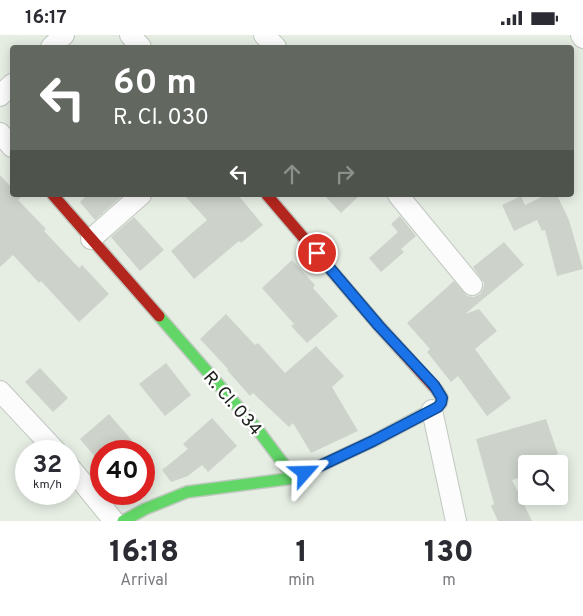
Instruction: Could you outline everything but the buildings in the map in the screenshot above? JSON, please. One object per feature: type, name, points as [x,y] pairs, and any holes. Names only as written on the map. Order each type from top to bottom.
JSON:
[{"type":"street","points":[[53,45],[64,35]]},
{"type":"street","points":[[130,35],[138,45]]},
{"type":"street","points":[[264,35],[274,45]]},
{"type":"street","points":[[0,96],[10,86]]},
{"type":"street","points":[[0,133],[10,145]]},
{"type":"street","name":"R. Cl. 034","points":[[55,197],[258,430],[294,478]]},
{"type":"street","points":[[91,239],[139,197]]},
{"type":"street","points":[[123,521],[145,509],[187,492],[294,478],[373,441],[432,410],[441,403],[442,398],[434,385],[379,326],[269,197]]},
{"type":"street","points":[[400,197],[472,285]]},
{"type":"street","points":[[0,391],[46,440]]},
{"type":"street","points":[[432,410],[456,521]]},
{"type":"street","points":[[80,479],[114,521]]},
{"type":"traffic: fast","points":[[123,521],[145,509],[187,492],[294,478],[258,430],[159,316]]},
{"type":"traffic: fast","points":[[294,478],[373,441],[437,407],[441,403],[442,398],[437,390]]},
{"type":"traffic: jam","points":[[55,197],[159,316]]},
{"type":"traffic: jam","points":[[269,197],[379,326],[437,390]]},
{"type":"route","points":[[305,473],[373,441],[438,407],[442,398],[434,385],[379,326],[317,253]]}]
